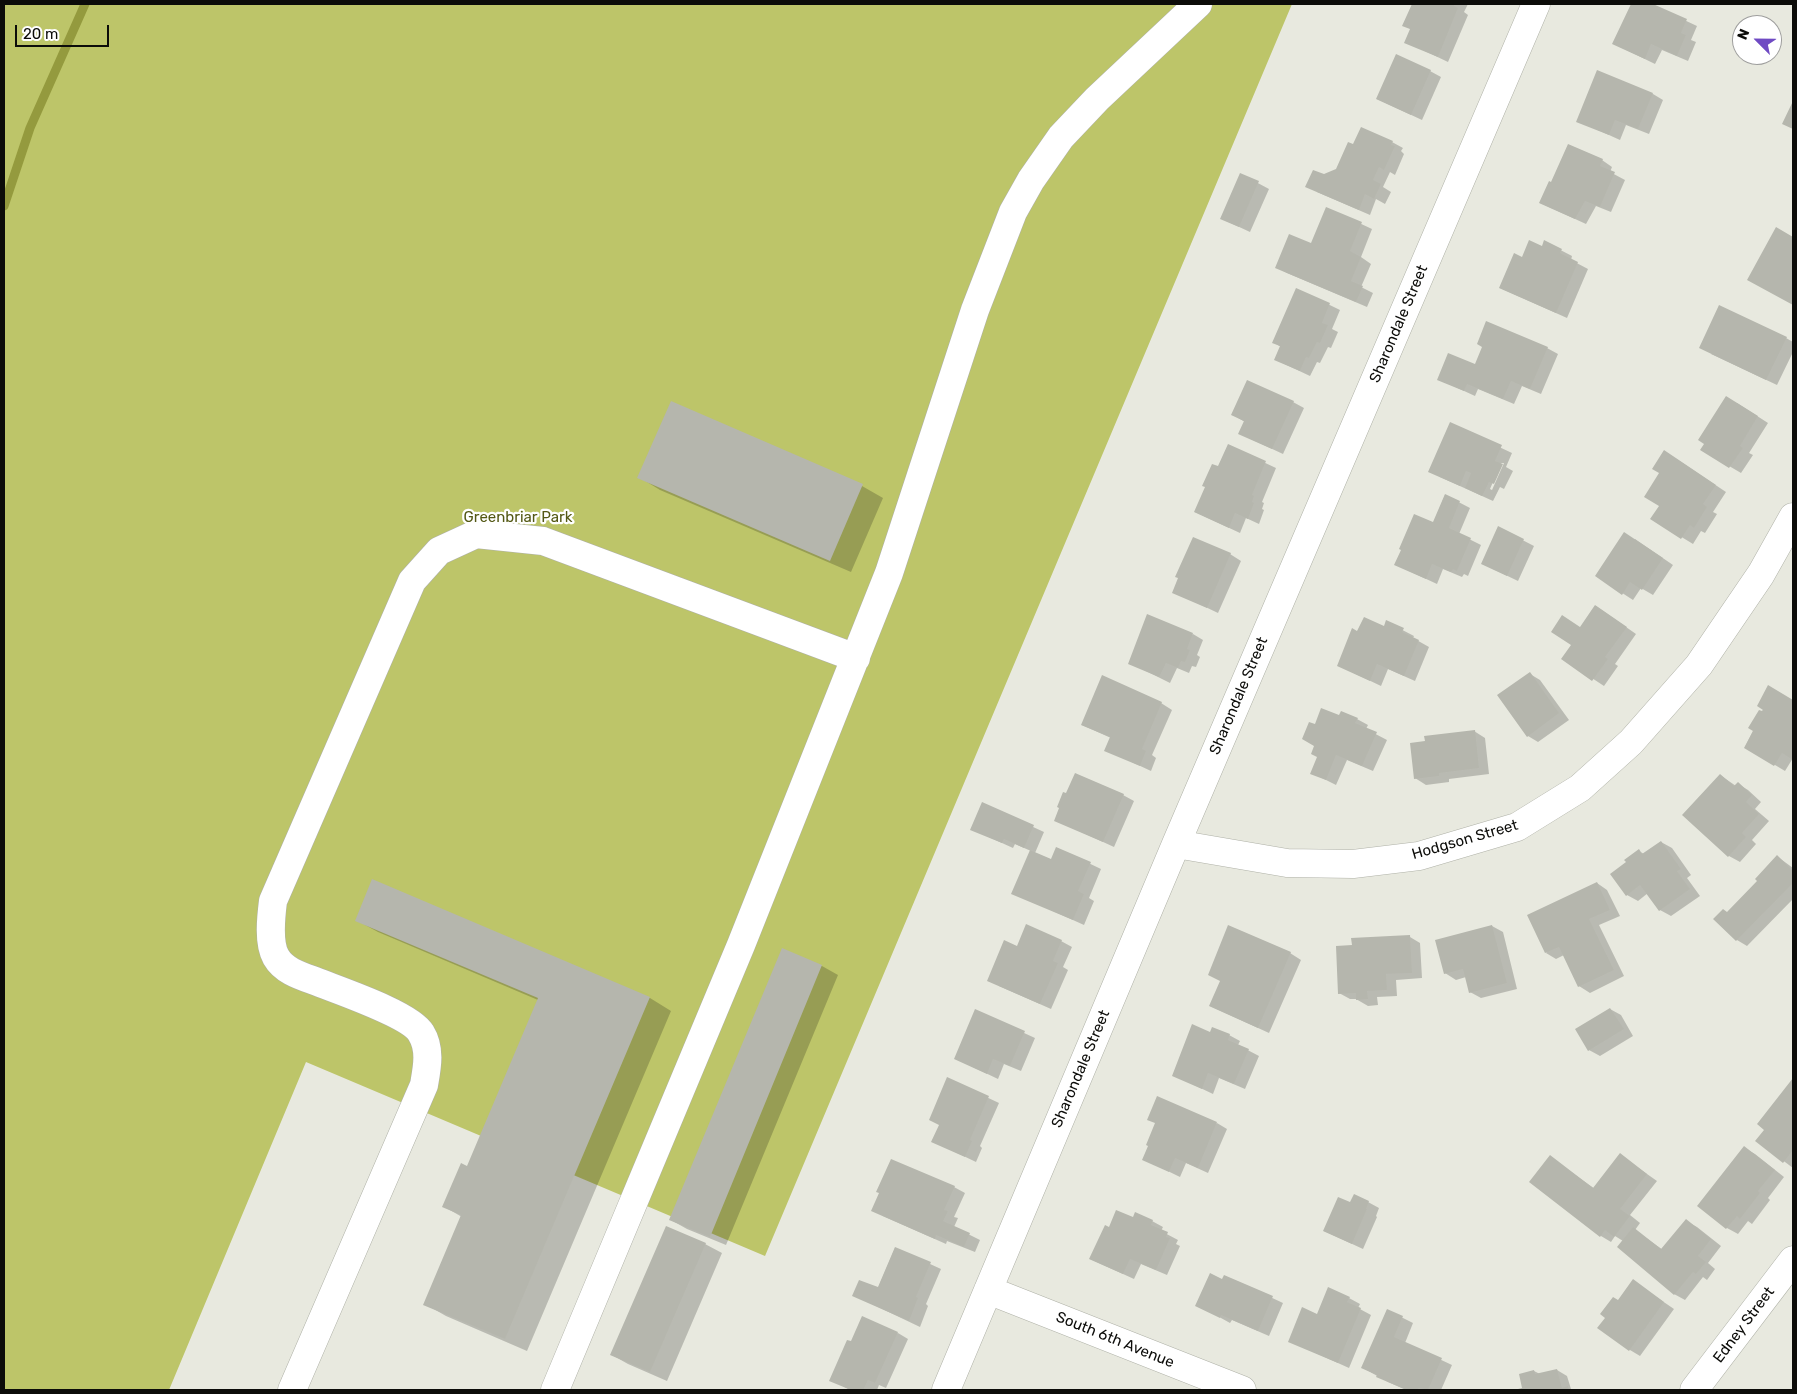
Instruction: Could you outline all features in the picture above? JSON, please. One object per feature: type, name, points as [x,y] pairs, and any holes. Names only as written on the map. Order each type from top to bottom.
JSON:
[{"type":"street","points":[[555,1390],[741,944],[856,658],[889,573],[975,310],[1013,212],[1061,137],[1097,99],[1198,4]]},
{"type":"street","name":"Sharondale Street","points":[[946,1390],[1176,844],[1536,4]]},
{"type":"street","name":"Hodgson Street","points":[[1176,844],[1287,863],[1353,864],[1419,856],[1517,827],[1580,788],[1631,742],[1699,665],[1761,574],[1793,517]]},
{"type":"street","points":[[292,1390],[424,1085],[428,1054],[421,1032],[405,1019],[357,997],[292,973],[276,957],[270,933],[273,900],[412,580],[440,552],[476,534],[543,541],[856,658]]},
{"type":"street","name":"Edney Street","points":[[1694,1390],[1793,1260]]},
{"type":"street","name":"South 6th Avenue","points":[[988,1290],[1242,1390]]},
{"type":"green space","name":"Greenbriar Park","points":[[4,4],[1292,4],[765,1256],[306,1062],[169,1390],[4,1390]]},
{"type":"building","points":[[1412,4],[1454,4],[1458,8],[1438,57],[1404,43],[1410,29],[1402,26]]},
{"type":"building","points":[[1631,4],[1653,4],[1687,19],[1681,33],[1686,35],[1677,56],[1651,44],[1645,59],[1612,44]]},
{"type":"building","points":[[1396,54],[1431,70],[1411,115],[1376,99]]},
{"type":"building","points":[[1597,70],[1653,93],[1638,129],[1615,120],[1609,135],[1576,122]]},
{"type":"building","points":[[1793,101],[1793,129],[1782,124]]},
{"type":"building","points":[[1361,127],[1393,141],[1391,145],[1395,146],[1384,170],[1379,167],[1373,180],[1381,184],[1374,199],[1365,194],[1359,210],[1305,187],[1313,170],[1324,174],[1336,169],[1348,142],[1353,144]]},
{"type":"building","points":[[1568,144],[1603,159],[1600,166],[1615,172],[1600,207],[1585,201],[1575,219],[1539,203],[1549,181],[1551,182]]},
{"type":"building","points":[[1240,173],[1259,181],[1239,227],[1220,219]]},
{"type":"building","points":[[1326,207],[1362,222],[1350,251],[1361,257],[1351,281],[1363,286],[1356,302],[1275,268],[1289,234],[1311,243]]},
{"type":"building","points":[[1776,227],[1793,237],[1793,305],[1747,280]]},
{"type":"building","points":[[1529,240],[1542,246],[1544,240],[1562,249],[1560,253],[1578,262],[1556,313],[1499,288],[1514,253],[1522,257]]},
{"type":"building","points":[[1296,288],[1330,303],[1322,323],[1328,325],[1320,343],[1317,342],[1309,358],[1306,357],[1300,371],[1274,360],[1280,346],[1272,343]]},
{"type":"building","points":[[1719,305],[1787,337],[1766,380],[1699,348]]},
{"type":"building","points":[[1486,321],[1548,347],[1530,389],[1511,381],[1503,399],[1467,384],[1464,391],[1437,380],[1448,353],[1475,364],[1482,347],[1477,344]]},
{"type":"building","points":[[1247,380],[1294,401],[1272,449],[1238,434],[1244,421],[1231,415]]},
{"type":"building","points":[[1726,396],[1758,416],[1740,446],[1743,448],[1729,468],[1700,450],[1704,444],[1698,440]]},
{"type":"building","points":[[671,401],[863,484],[830,561],[637,478]]},
{"type":"building","points":[[1450,422],[1502,445],[1495,461],[1503,464],[1494,484],[1489,482],[1482,496],[1465,488],[1471,473],[1466,471],[1460,486],[1428,472]]},
{"type":"building","points":[[1228,444],[1266,461],[1252,495],[1254,496],[1252,502],[1254,503],[1248,519],[1235,513],[1229,528],[1194,512],[1205,487],[1202,486],[1212,464],[1218,466]]},
{"type":"building","points":[[1664,450],[1716,485],[1703,504],[1707,507],[1694,528],[1690,525],[1681,539],[1650,519],[1659,506],[1644,497],[1659,473],[1652,469]]},
{"type":"building","points":[[1445,494],[1460,501],[1449,528],[1471,538],[1457,571],[1453,569],[1451,572],[1432,564],[1426,579],[1394,565],[1414,514],[1433,522]]},
{"type":"building","points":[[1498,526],[1524,539],[1507,576],[1481,564]]},
{"type":"building","points":[[1624,532],[1663,558],[1642,590],[1630,582],[1622,595],[1595,576]]},
{"type":"building","points":[[1193,537],[1231,553],[1207,608],[1172,593],[1178,578],[1175,577]]},
{"type":"building","points":[[1595,605],[1627,627],[1605,657],[1608,659],[1592,681],[1561,659],[1571,645],[1551,632],[1562,615],[1580,627]]},
{"type":"building","points":[[1147,614],[1193,633],[1187,649],[1190,650],[1185,662],[1181,661],[1178,668],[1166,663],[1159,677],[1128,664]]},
{"type":"building","points":[[1364,617],[1384,626],[1386,620],[1404,628],[1402,632],[1419,640],[1404,676],[1377,664],[1370,681],[1337,666],[1352,628],[1357,631]]},
{"type":"building","points":[[1530,672],[1559,713],[1527,737],[1497,695]]},
{"type":"building","points":[[1102,675],[1162,702],[1142,749],[1146,751],[1140,766],[1104,751],[1110,737],[1081,725]]},
{"type":"building","points":[[1768,685],[1793,700],[1793,760],[1782,753],[1774,766],[1744,748],[1753,731],[1748,728],[1759,710],[1763,710],[1757,706]]},
{"type":"building","points":[[1321,708],[1339,715],[1341,711],[1358,718],[1355,723],[1377,732],[1362,766],[1336,755],[1326,780],[1310,774],[1317,757],[1311,754],[1314,746],[1302,739],[1309,722],[1315,724]]},
{"type":"building","points":[[1475,730],[1479,768],[1439,773],[1439,776],[1414,779],[1410,743],[1425,741],[1424,736]]},
{"type":"building","points":[[1075,773],[1124,794],[1103,842],[1054,821],[1063,792],[1066,793]]},
{"type":"building","points":[[1720,774],[1734,786],[1738,782],[1752,795],[1746,802],[1759,814],[1742,833],[1746,837],[1728,857],[1682,815]]},
{"type":"building","points":[[982,802],[1034,825],[1024,848],[1004,839],[1002,843],[970,830]]},
{"type":"building","points":[[1661,841],[1681,869],[1677,871],[1690,889],[1659,911],[1640,885],[1626,896],[1610,874],[1639,849],[1642,854]]},
{"type":"building","points":[[1056,847],[1091,862],[1078,891],[1084,894],[1073,920],[1011,894],[1030,850],[1051,859]]},
{"type":"building","points":[[1777,855],[1793,871],[1793,883],[1736,941],[1713,919],[1723,909],[1727,912],[1757,881],[1755,879]]},
{"type":"building","points":[[372,879],[650,997],[505,1339],[423,1305],[461,1215],[442,1207],[461,1163],[467,1166],[538,998],[355,921]]},
{"type":"building","points":[[1597,882],[1610,910],[1589,919],[1614,970],[1578,987],[1559,947],[1545,953],[1527,915]]},
{"type":"building","points":[[1026,924],[1062,940],[1053,961],[1058,963],[1040,1004],[987,981],[1004,940],[1017,946]]},
{"type":"building","points":[[1228,925],[1291,952],[1258,1028],[1209,1006],[1220,981],[1208,975]]},
{"type":"building","points":[[1492,925],[1507,983],[1469,993],[1463,969],[1444,974],[1435,940]]},
{"type":"building","points":[[1410,935],[1412,973],[1386,974],[1387,990],[1367,991],[1368,999],[1356,1000],[1356,993],[1338,994],[1336,946],[1352,945],[1351,938]]},
{"type":"building","points":[[782,948],[822,965],[710,1237],[669,1220]]},
{"type":"building","points":[[1610,1008],[1624,1029],[1588,1051],[1575,1029]]},
{"type":"building","points":[[975,1009],[1025,1031],[1010,1066],[993,1059],[987,1074],[954,1059]]},
{"type":"building","points":[[1192,1024],[1210,1032],[1212,1027],[1230,1034],[1228,1040],[1249,1049],[1234,1084],[1208,1073],[1202,1089],[1172,1076]]},
{"type":"building","points":[[947,1077],[989,1096],[970,1140],[972,1141],[965,1157],[931,1142],[939,1125],[929,1120]]},
{"type":"building","points":[[1793,1078],[1793,1150],[1783,1163],[1755,1141],[1764,1130],[1757,1124]]},
{"type":"building","points":[[1157,1096],[1217,1122],[1198,1168],[1175,1158],[1169,1172],[1142,1160],[1155,1123],[1147,1120]]},
{"type":"building","points":[[1744,1146],[1775,1170],[1758,1191],[1760,1193],[1740,1219],[1737,1216],[1726,1229],[1697,1206]]},
{"type":"building","points":[[1620,1153],[1647,1174],[1620,1209],[1630,1216],[1614,1237],[1605,1230],[1600,1237],[1529,1182],[1550,1155],[1593,1188]]},
{"type":"building","points":[[891,1159],[955,1186],[944,1210],[948,1211],[943,1221],[970,1233],[964,1247],[936,1235],[935,1239],[871,1211],[879,1193],[876,1192]]},
{"type":"building","points":[[1354,1194],[1369,1201],[1352,1244],[1323,1231],[1338,1197],[1350,1202]]},
{"type":"building","points":[[1116,1210],[1133,1217],[1135,1212],[1153,1220],[1151,1225],[1168,1232],[1166,1237],[1170,1238],[1156,1270],[1130,1259],[1123,1274],[1089,1259],[1105,1225],[1109,1227]]},
{"type":"building","points":[[1686,1219],[1711,1239],[1698,1256],[1706,1262],[1696,1274],[1693,1272],[1674,1295],[1617,1247],[1633,1227],[1661,1249]]},
{"type":"building","points":[[666,1226],[706,1243],[650,1372],[610,1355]]},
{"type":"building","points":[[895,1247],[931,1262],[916,1297],[918,1298],[909,1321],[852,1296],[859,1280],[878,1287]]},
{"type":"building","points":[[1210,1273],[1222,1279],[1224,1275],[1273,1296],[1258,1331],[1221,1315],[1220,1318],[1195,1306]]},
{"type":"building","points":[[1633,1279],[1664,1302],[1629,1351],[1597,1328],[1605,1318],[1600,1314],[1613,1297],[1618,1300]]},
{"type":"building","points":[[1328,1287],[1350,1297],[1347,1302],[1361,1308],[1338,1363],[1288,1342],[1302,1307],[1317,1314]]},
{"type":"building","points":[[1387,1309],[1403,1316],[1394,1337],[1442,1358],[1428,1390],[1419,1388],[1417,1390],[1407,1390],[1376,1377],[1377,1375],[1361,1368]]},
{"type":"building","points":[[862,1316],[898,1332],[875,1383],[868,1380],[863,1390],[851,1390],[829,1381],[847,1340],[851,1341]]},
{"type":"building","points":[[1557,1369],[1562,1388],[1568,1386],[1569,1390],[1514,1390],[1522,1388],[1519,1374],[1534,1370],[1535,1374]]},
{"type":"waterway","points":[[4,206],[30,128],[85,4]]}]
